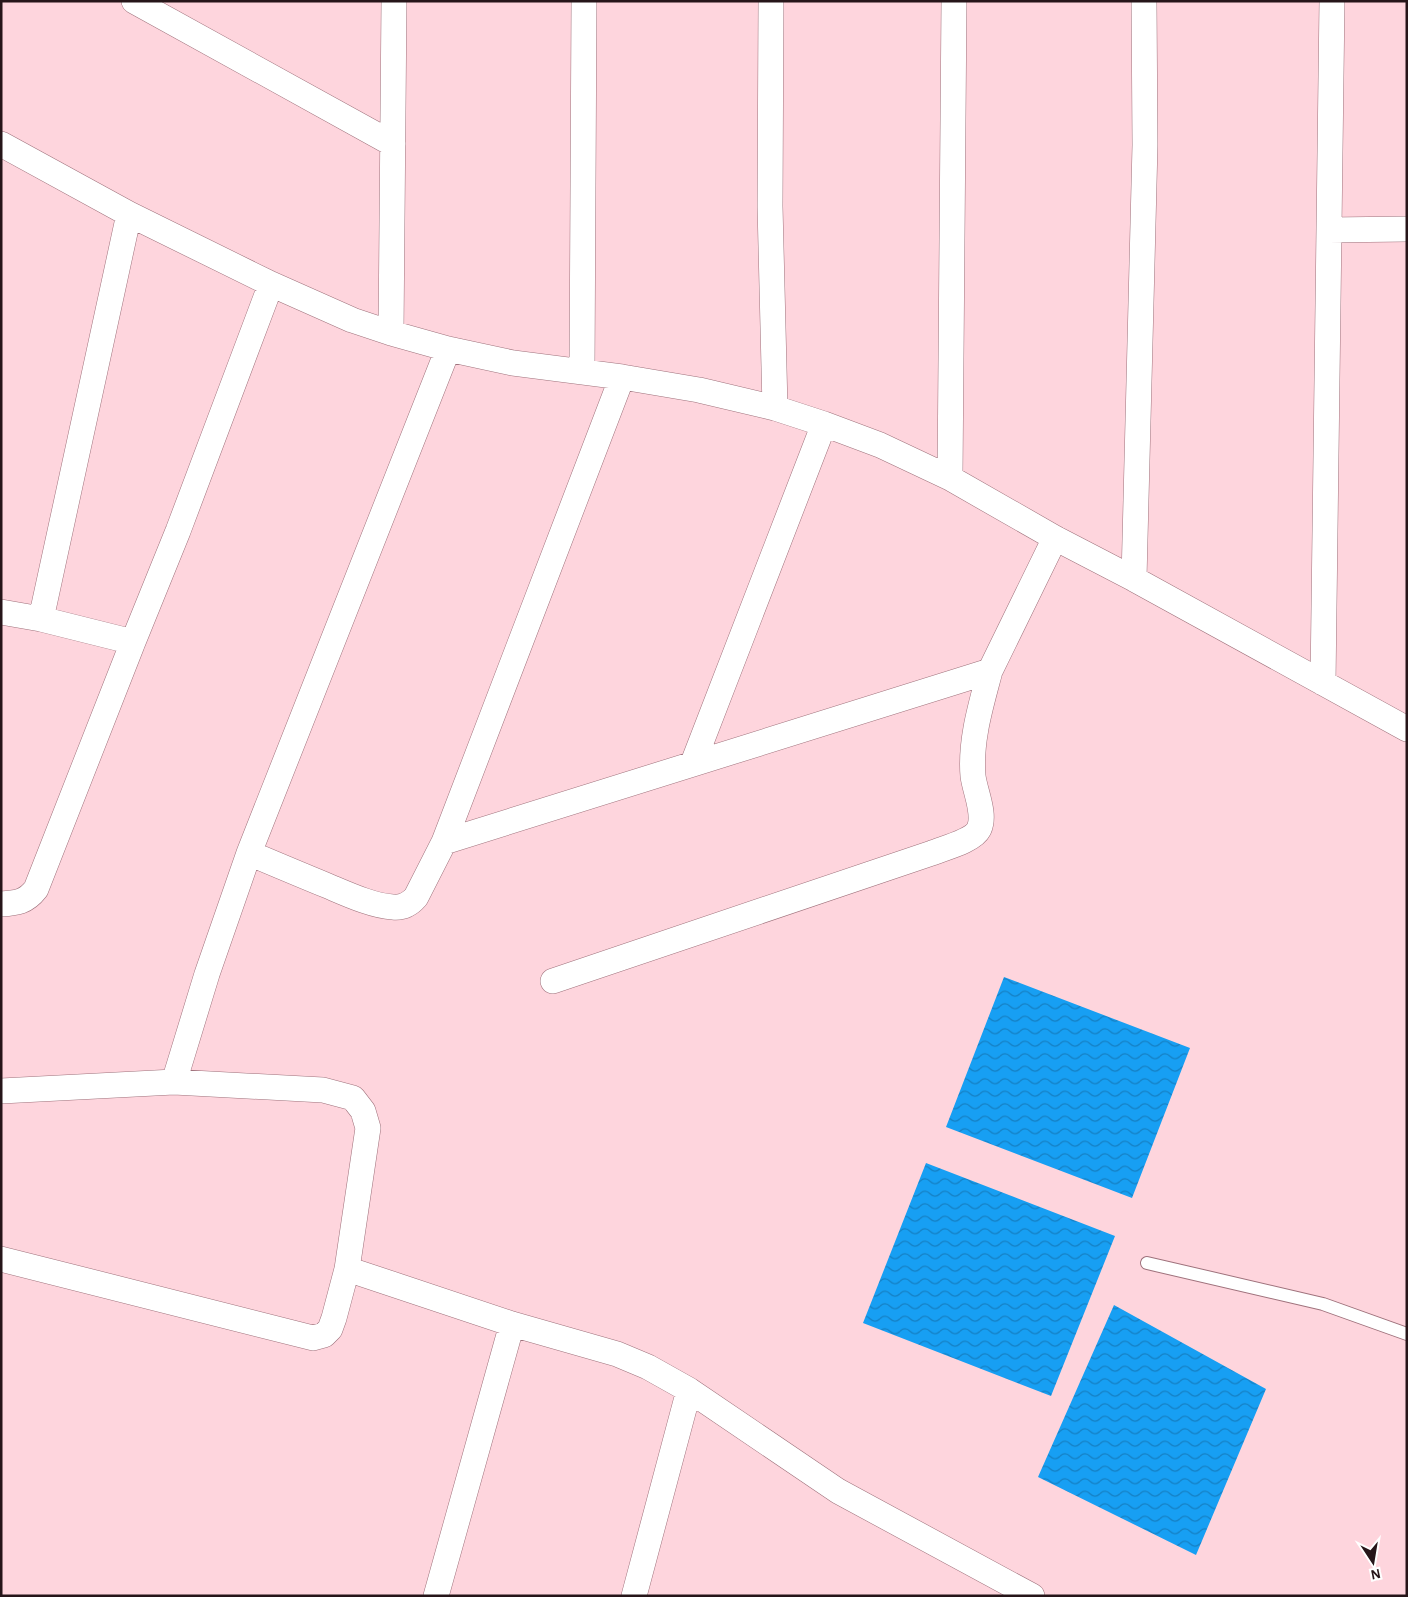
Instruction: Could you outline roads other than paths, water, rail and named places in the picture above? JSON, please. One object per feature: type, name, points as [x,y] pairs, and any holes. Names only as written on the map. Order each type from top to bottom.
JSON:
[{"type":"street","points":[[134,1],[393,144]]},
{"type":"street","points":[[391,334],[394,1]]},
{"type":"street","points":[[582,372],[584,1]]},
{"type":"street","points":[[771,1],[770,206],[775,408]]},
{"type":"street","points":[[950,478],[954,1]]},
{"type":"street","points":[[1134,579],[1145,145],[1144,1]]},
{"type":"street","points":[[1323,683],[1332,1]]},
{"type":"street","points":[[1,144],[129,214],[271,284],[352,320],[391,334],[448,349],[514,363],[622,377],[699,390],[775,408],[880,445],[950,478],[1055,538],[1134,579],[1407,730]]},
{"type":"street","points":[[41,619],[129,214]]},
{"type":"street","points":[[1329,230],[1407,229]]},
{"type":"street","points":[[1,904],[18,903],[30,897],[36,889],[178,531],[271,284]]},
{"type":"street","points":[[174,1082],[207,974],[249,853],[448,349]]},
{"type":"street","points":[[249,853],[356,898],[394,908],[411,903],[416,897],[444,842],[622,377]]},
{"type":"street","points":[[693,763],[824,424]]},
{"type":"street","points":[[553,982],[932,853],[974,836],[980,828],[982,818],[973,777],[974,738],[990,670],[1055,538]]},
{"type":"street","points":[[1,612],[41,619],[133,642]]},
{"type":"street","points":[[444,842],[990,670]]},
{"type":"street","points":[[1,1092],[174,1082],[324,1090],[353,1098],[363,1111],[368,1128],[347,1269],[334,1318],[330,1329],[324,1335],[314,1338],[1,1259]]},
{"type":"street","points":[[347,1269],[512,1324],[618,1354],[648,1367],[689,1390],[838,1491],[1032,1596]]},
{"type":"street","points":[[436,1596],[512,1324]]},
{"type":"street","points":[[635,1595],[689,1390]]},
{"type":"lane","points":[[1148,1263],[1323,1304],[1407,1334]]},
{"type":"water","points":[[1004,977],[1190,1048],[1132,1198],[946,1127]]},
{"type":"water","points":[[926,1163],[1115,1236],[1051,1396],[863,1323]]},
{"type":"water","points":[[1114,1305],[1266,1389],[1196,1555],[1038,1477]]}]
